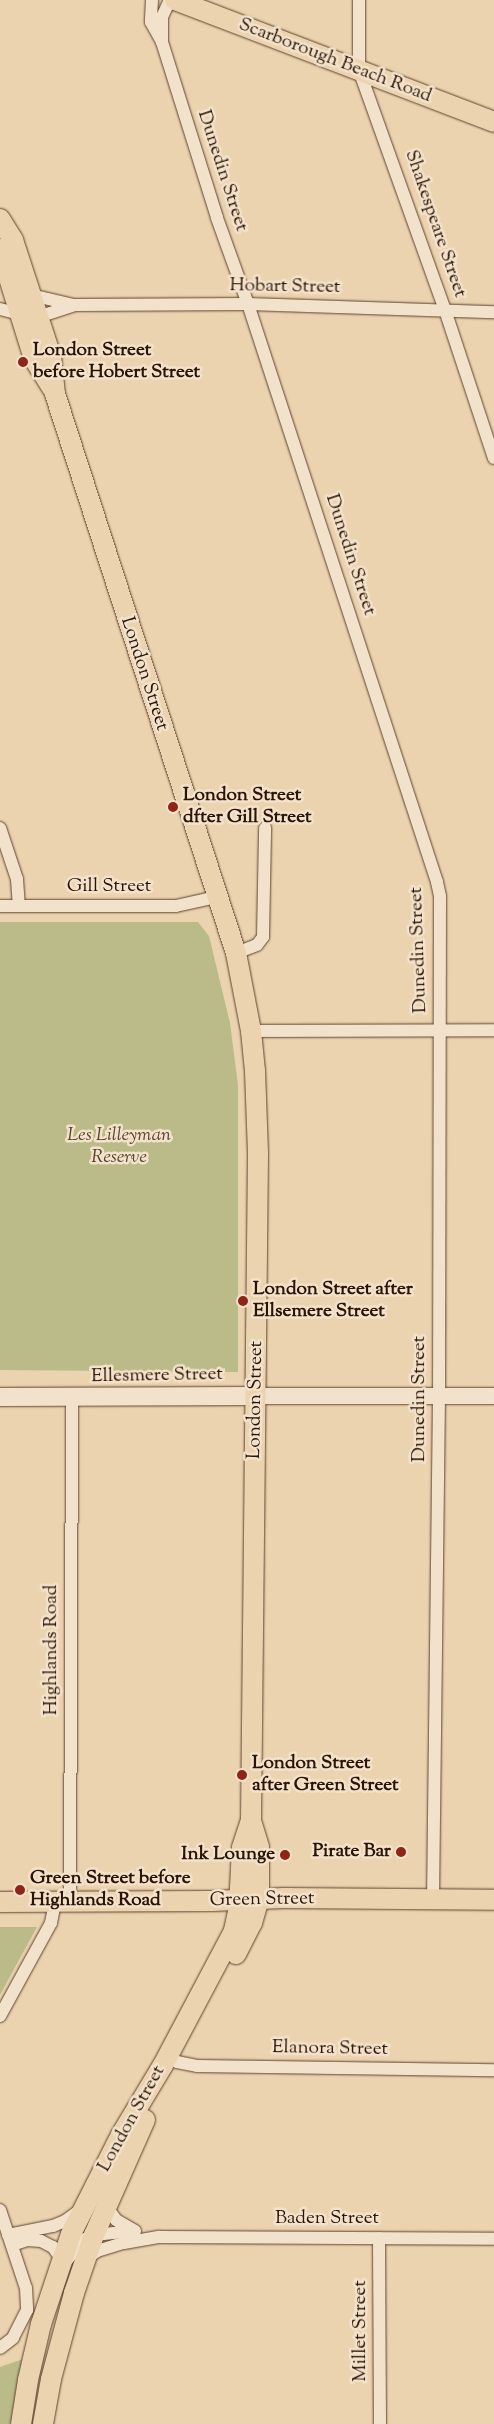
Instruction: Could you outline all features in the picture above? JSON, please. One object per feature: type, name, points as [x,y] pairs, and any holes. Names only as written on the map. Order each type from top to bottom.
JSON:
[{"type":"main road","name":"Scarborough Beach Road","points":[[175,0],[494,122]]},
{"type":"main road","name":"London Street","points":[[0,219],[14,240],[31,295],[29,315]]},
{"type":"main road","name":"London Street","points":[[0,249],[6,290],[29,315],[51,356],[55,394],[236,952],[251,1031],[255,1071],[258,1153],[251,1820],[260,1847],[249,1899],[252,1923],[243,1943],[82,2209],[60,2265],[41,2324],[28,2380],[21,2424]]},
{"type":"main road","name":"Ellesmere Street","points":[[0,1397],[256,1396]]},
{"type":"main road","name":"Green Street","points":[[0,1902],[212,1901],[249,1899],[494,1900]]},
{"type":"main road","name":"London Street","points":[[44,2424],[50,2379],[85,2259],[137,2134],[172,2058]]},
{"type":"street","name":"Dunedin Street","points":[[152,0],[151,22],[162,42],[217,218],[248,304],[440,896],[439,1396],[433,1900]]},
{"type":"street","name":"Dunedin Street","points":[[162,42],[162,17],[170,0]]},
{"type":"street","name":"Shakespeare Street","points":[[359,0],[359,70],[445,310],[494,458]]},
{"type":"street","name":"Hobart Street","points":[[31,295],[74,305]]},
{"type":"street","name":"Hobart Street","points":[[29,315],[74,305],[248,304],[494,312]]},
{"type":"street","points":[[0,309],[29,315]]},
{"type":"street","points":[[0,828],[17,879],[19,906]]},
{"type":"street","points":[[236,952],[257,945],[263,937],[265,828]]},
{"type":"street","name":"Gill Street","points":[[0,906],[176,906],[217,897]]},
{"type":"street","points":[[251,1031],[494,1030]]},
{"type":"street","name":"Ellesmere Street","points":[[256,1396],[494,1396]]},
{"type":"street","name":"Highlands Road","points":[[0,2016],[62,1902],[72,1398]]},
{"type":"street","name":"Elanora Street","points":[[172,2058],[197,2066],[494,2070]]},
{"type":"street","name":"Baden Street","points":[[106,2206],[116,2220],[133,2231]]},
{"type":"street","points":[[10,2240],[65,2221],[82,2209]]},
{"type":"street","points":[[0,2210],[26,2288],[27,2310],[14,2338],[0,2348]]},
{"type":"street","name":"Baden Street","points":[[94,2235],[133,2231],[159,2237]]},
{"type":"street","points":[[10,2240],[41,2241],[54,2247],[60,2265],[83,2240],[94,2235]]},
{"type":"street","name":"Baden Street","points":[[85,2259],[97,2251],[124,2243],[159,2237],[494,2239]]},
{"type":"street","name":"Millet Street","points":[[379,2238],[380,2424]]},
{"type":"green space","name":"Les Lilleyman Reserve","points":[[0,922],[198,922],[209,936],[230,1023],[238,1085],[238,1372],[0,1370]]},
{"type":"green space","points":[[0,1927],[37,1927],[0,1995]]},
{"type":"green space","points":[[23,2359],[15,2424],[0,2424],[0,2367]]},
{"type":"place","name":"London Street before Hobert Street","points":[[23,362]]},
{"type":"place","name":"London Street dfter Gill Street","points":[[173,807]]},
{"type":"place","name":"London Street after Ellsemere Street","points":[[243,1301]]},
{"type":"place","name":"London Street after Green Street","points":[[242,1775]]},
{"type":"place","name":"Pirate Bar","points":[[401,1852]]},
{"type":"place","name":"Ink Lounge","points":[[285,1855]]},
{"type":"place","name":"Green Street before Highlands Road","points":[[20,1890]]}]
